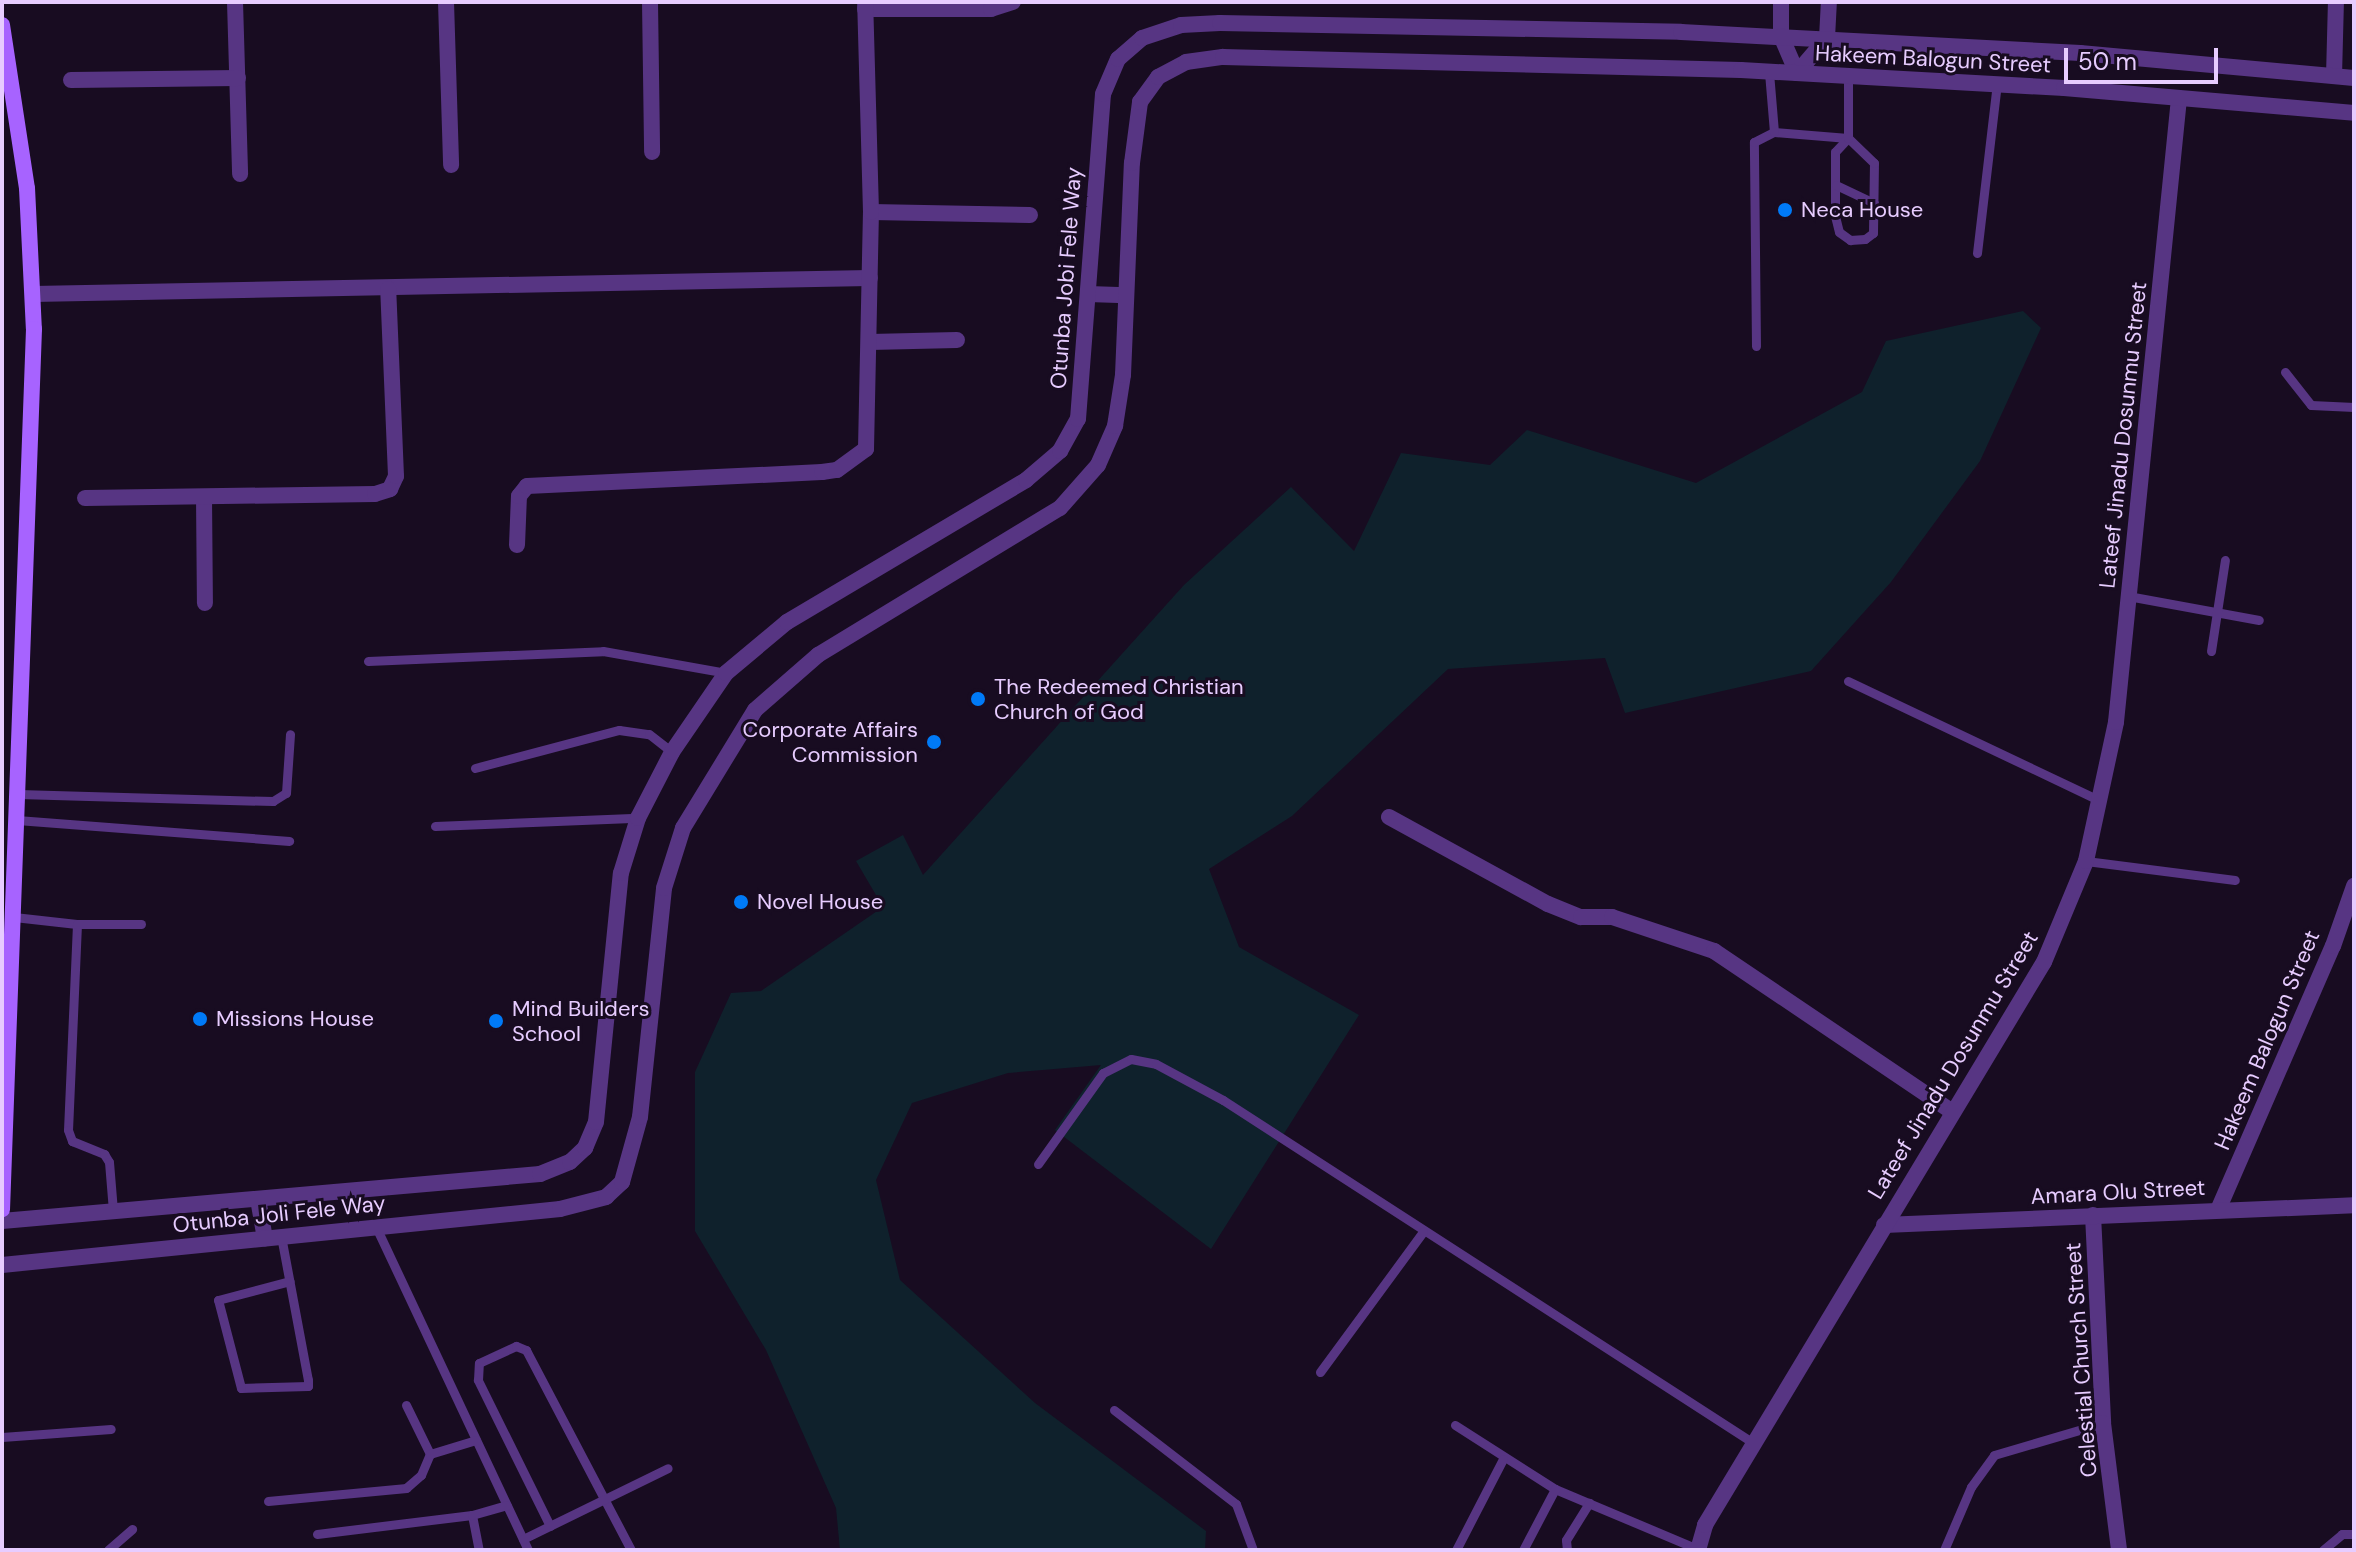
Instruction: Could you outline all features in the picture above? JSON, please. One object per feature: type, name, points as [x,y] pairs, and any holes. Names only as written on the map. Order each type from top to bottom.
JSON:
[{"type":"main road","points":[[2,25],[27,188],[33,294],[2,1209]]},
{"type":"street","points":[[235,2],[240,174]]},
{"type":"street","points":[[446,2],[451,165]]},
{"type":"street","points":[[650,2],[652,152]]},
{"type":"street","points":[[517,545],[519,496],[535,484],[837,470],[866,449],[871,212],[865,6],[991,9],[1013,2]]},
{"type":"street","points":[[1781,2],[1781,36],[1797,73]]},
{"type":"street","points":[[1088,294],[1126,295],[1140,102],[1158,77],[1186,62],[1223,57],[1797,73],[1827,38],[1829,2]]},
{"type":"street","points":[[2334,76],[2336,2]]},
{"type":"street","name":"Otunba Jobi Fele Way","points":[[540,1174],[570,1162],[585,1148],[596,1122],[621,873],[638,818],[672,752],[726,673],[787,622],[1026,480],[1060,451],[1078,419],[1103,94],[1118,59],[1142,38],[1181,25],[1220,23],[1827,38]]},
{"type":"street","name":"Hakeem Balogun Street","points":[[1827,38],[2080,53],[2354,78]]},
{"type":"street","name":"Hakeem Balogun Street","points":[[1797,73],[1997,84],[2354,113]]},
{"type":"street","points":[[71,80],[238,78]]},
{"type":"street","name":"Lateef Jinadu Dosunmu Street","points":[[1698,1550],[1705,1525],[2044,962],[2086,861],[2101,801],[2128,596],[2179,98]]},
{"type":"street","points":[[871,212],[1030,215]]},
{"type":"street","points":[[33,294],[870,278]]},
{"type":"street","points":[[85,498],[375,494],[390,489],[396,476],[388,289]]},
{"type":"street","name":"Otunba Joli Fele Way","points":[[2,1265],[560,1209],[606,1197],[622,1182],[630,1164],[664,888],[683,828],[714,771],[755,710],[818,655],[1060,508],[1098,465],[1115,426],[1126,295]]},
{"type":"street","points":[[870,342],[957,340]]},
{"type":"street","points":[[204,497],[205,603]]},
{"type":"street","points":[[1389,817],[1548,904],[1581,917],[1612,917],[1714,951],[1953,1112]]},
{"type":"street","name":"Hakeem Balogun Street","points":[[2218,1210],[2333,946],[2354,886]]},
{"type":"street","name":"Otunba Joli Fele Way","points":[[2,1221],[540,1174]]},
{"type":"street","points":[[258,1199],[273,1237]]},
{"type":"street","name":"Amara Olu Street","points":[[1884,1225],[2354,1205]]},
{"type":"street","name":"Celestial Church Street","points":[[2093,1215],[2103,1423],[2119,1550]]},
{"type":"lane","points":[[1769,73],[1774,132]]},
{"type":"lane","points":[[1756,346],[1754,142],[1774,132],[1848,138],[1874,163],[1873,233],[1850,240],[1839,232],[1835,152],[1848,138],[1848,75]]},
{"type":"lane","points":[[1977,253],[1997,84]]},
{"type":"lane","points":[[1836,185],[1874,203]]},
{"type":"lane","points":[[2285,372],[2311,405],[2354,407]]},
{"type":"lane","points":[[2211,651],[2225,560]]},
{"type":"lane","points":[[2128,596],[2259,620]]},
{"type":"lane","points":[[368,661],[603,651],[726,673]]},
{"type":"lane","points":[[1848,681],[2101,801]]},
{"type":"lane","points":[[475,768],[619,730],[649,734],[672,752]]},
{"type":"lane","points":[[18,794],[273,801],[286,793],[290,734]]},
{"type":"lane","points":[[435,826],[638,818]]},
{"type":"lane","points":[[17,820],[289,841]]},
{"type":"lane","points":[[2086,861],[2235,880]]},
{"type":"lane","points":[[14,917],[77,924],[141,924]]},
{"type":"lane","points":[[77,924],[68,1130],[72,1141],[104,1154],[109,1162],[113,1211]]},
{"type":"lane","points":[[1038,1164],[1103,1073],[1131,1059],[1156,1064],[1223,1100],[1423,1232],[1610,1346],[1755,1444]]},
{"type":"lane","points":[[375,1226],[528,1550]]},
{"type":"lane","points":[[1320,1372],[1423,1232]]},
{"type":"lane","points":[[273,1237],[290,1281],[308,1386],[241,1388],[218,1300],[290,1281]]},
{"type":"lane","points":[[550,1526],[478,1380],[479,1363],[516,1346],[526,1350],[607,1498],[631,1550]]},
{"type":"lane","points":[[268,1501],[406,1488],[421,1475],[430,1454],[406,1405]]},
{"type":"lane","points":[[1114,1410],[1236,1504],[1253,1550]]},
{"type":"lane","points":[[1944,1550],[1971,1487],[1994,1455],[2103,1423]]},
{"type":"lane","name":"Lateef Jinadu Dosunmu Street","points":[[1455,1425],[1503,1459],[1555,1489],[1698,1550]]},
{"type":"lane","points":[[2,1437],[111,1429]]},
{"type":"lane","points":[[430,1454],[476,1440]]},
{"type":"lane","points":[[1456,1550],[1503,1459]]},
{"type":"lane","points":[[523,1539],[668,1468]]},
{"type":"lane","points":[[1523,1550],[1555,1489]]},
{"type":"lane","points":[[1567,1550],[1566,1540],[1589,1503]]},
{"type":"lane","points":[[317,1534],[472,1515],[507,1505]]},
{"type":"lane","points":[[472,1515],[479,1550]]},
{"type":"lane","points":[[108,1550],[132,1529]]},
{"type":"lane","points":[[2323,1550],[2342,1534],[2354,1534]]},
{"type":"shaded area","points":[[2023,311],[2041,328],[1980,461],[1891,582],[1811,671],[1625,713],[1605,658],[1448,669],[1292,816],[1209,869],[1239,947],[1359,1015],[1211,1249],[1055,1130],[1101,1065],[1008,1073],[912,1103],[876,1180],[900,1280],[1035,1403],[1206,1531],[1205,1550],[840,1550],[836,1508],[766,1350],[695,1231],[695,1072],[731,993],[761,991],[883,907],[856,861],[903,835],[923,875],[1184,585],[1291,487],[1354,551],[1401,453],[1490,465],[1527,430],[1696,483],[1862,392],[1886,341]]},
{"type":"place","name":"Neca House","points":[[1785,210]]},
{"type":"place","name":"The Redeemed Christian Church of God","points":[[978,699]]},
{"type":"place","name":"Corporate Affairs Commission","points":[[934,742]]},
{"type":"place","name":"Novel House","points":[[741,902]]},
{"type":"place","name":"Missions House","points":[[200,1019]]},
{"type":"place","name":"Mind Builders School","points":[[496,1021]]}]
